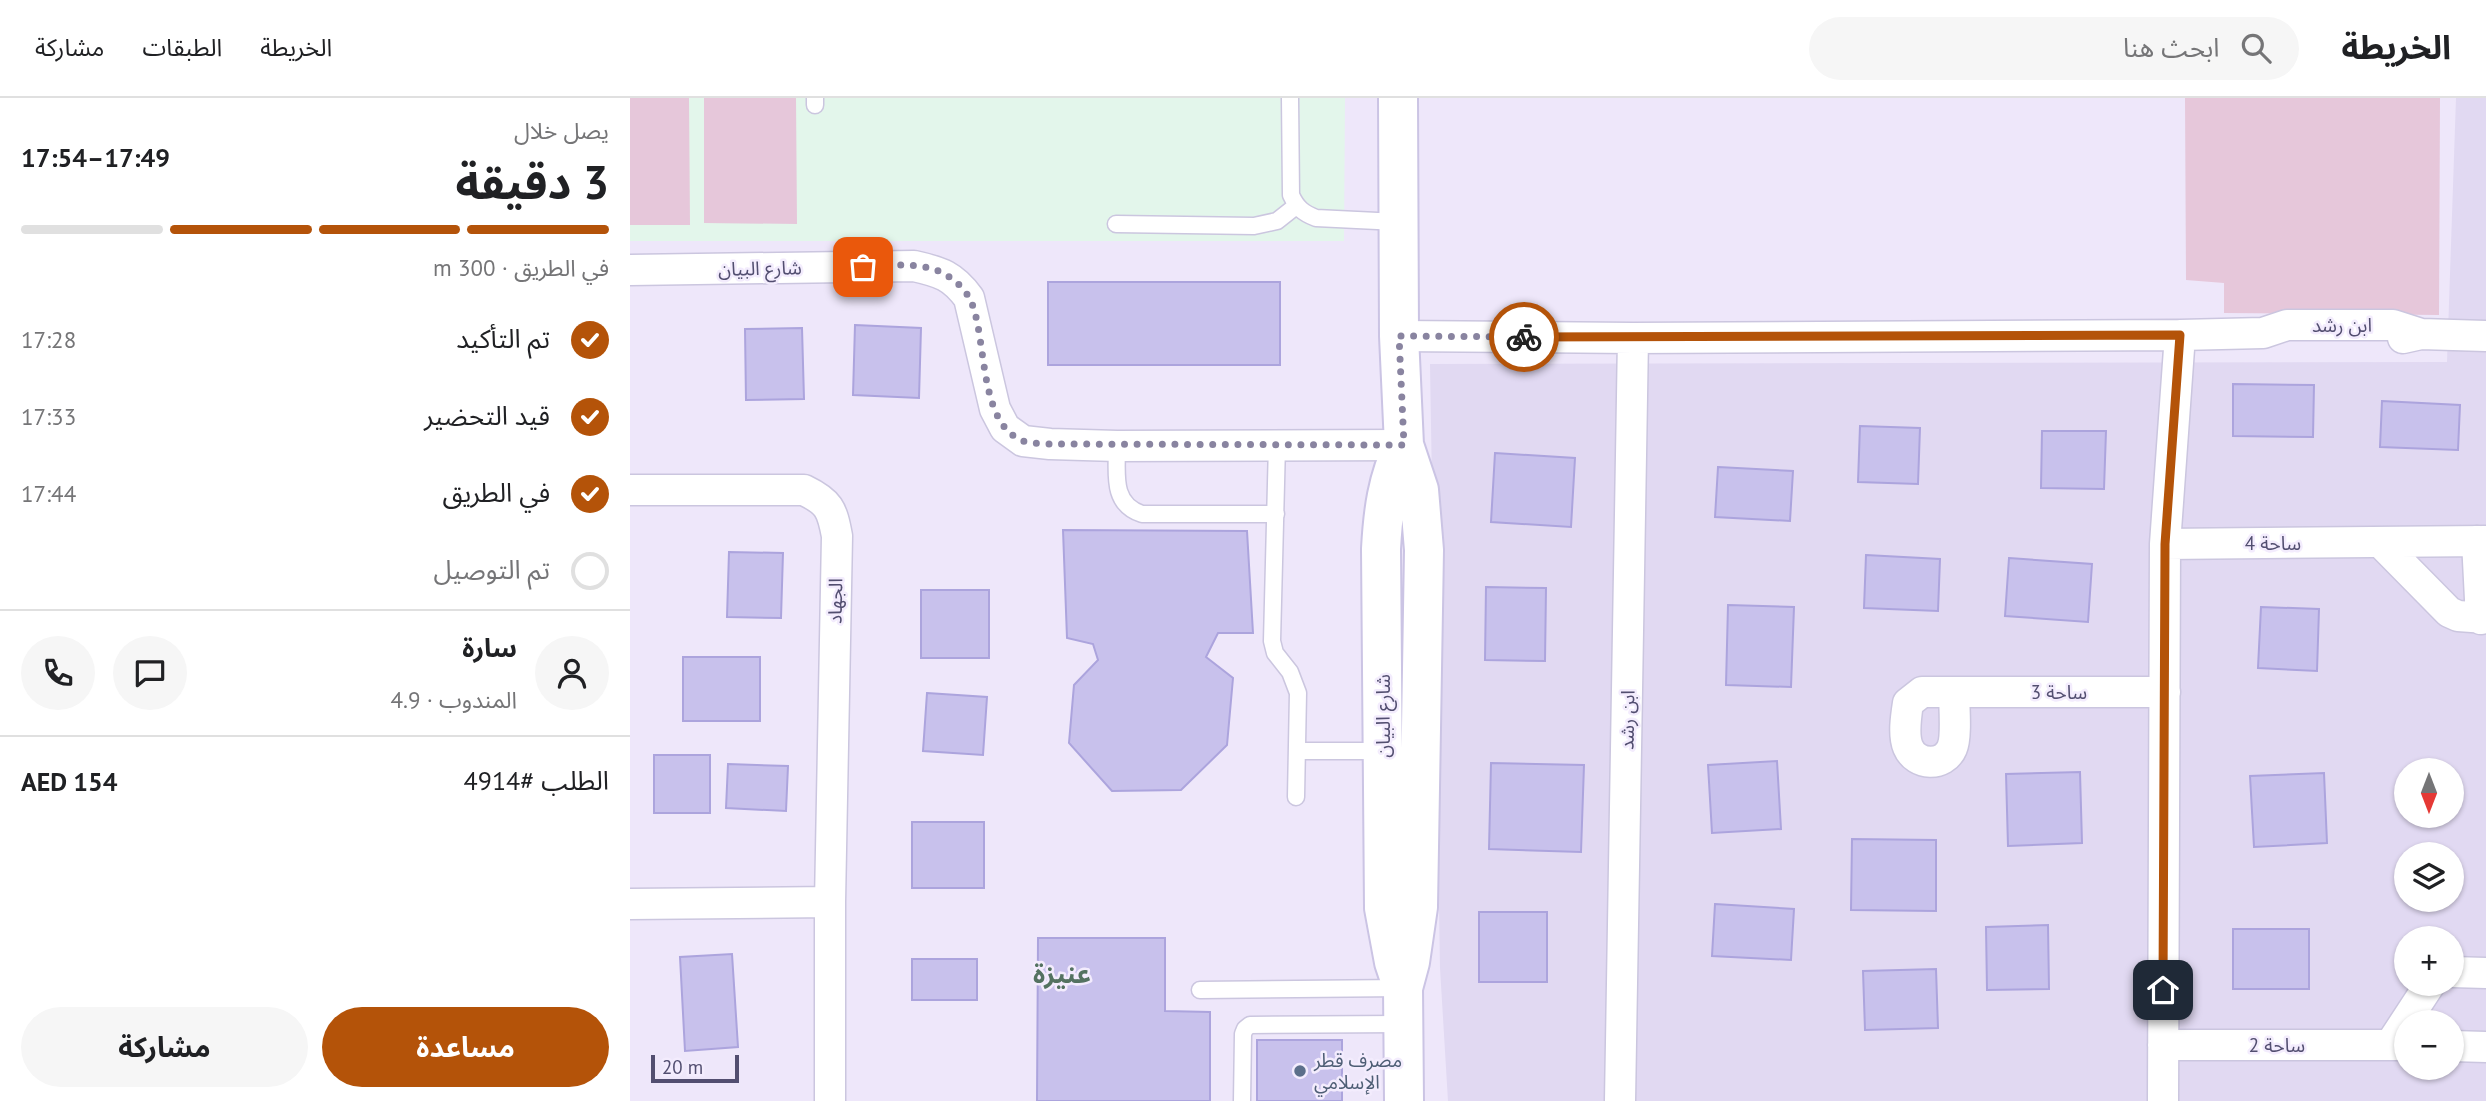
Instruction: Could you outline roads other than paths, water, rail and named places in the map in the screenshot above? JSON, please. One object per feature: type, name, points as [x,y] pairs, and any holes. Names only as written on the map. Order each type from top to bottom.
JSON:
[{"type":"street","name":"شارع البيان","points":[[1398,98],[1399,336],[1404,445],[1419,490],[1424,550],[1418,907],[1403,1006],[1404,1101]]},
{"type":"street","name":"شارع البيان","points":[[630,270],[914,266],[941,272],[958,284],[970,298],[995,409],[1005,428],[1023,441],[1117,446],[1404,445]]},
{"type":"street","name":"ابن رشد","points":[[1399,336],[1633,338],[2180,335],[2263,333],[2287,325],[2393,325],[2421,334],[2486,336]]},
{"type":"street","points":[[2163,1101],[2165,544],[2180,335]]},
{"type":"street","name":"ابن رشد","points":[[1620,1101],[1633,338]]},
{"type":"street","name":"شارع البيان","points":[[1403,1006],[1384,908],[1383,522],[1392,468],[1404,445]]},
{"type":"street","name":"الجهاد","points":[[630,490],[804,490],[822,498],[832,512],[836,536],[830,902],[830,1101]]},
{"type":"street","name":"ساحة 4","points":[[2165,544],[2482,541],[2483,618],[2458,616],[2449,612],[2381,543]]},
{"type":"street","name":"ساحة 3","points":[[1954,692],[2165,692]]},
{"type":"street","points":[[630,904],[830,902]]},
{"type":"street","points":[[2464,972],[2486,973]]},
{"type":"street","name":"ساحة 2","points":[[2163,1045],[2394,1045]]},
{"type":"street","points":[[2464,1046],[2486,1047]]},
{"type":"lane","points":[[1290,98],[1291,195],[1296,206],[1305,214],[1316,218],[1398,222]]},
{"type":"lane","points":[[1116,224],[1254,226],[1277,221],[1296,206]]},
{"type":"lane","points":[[1277,444],[1272,641],[1275,653],[1290,672],[1298,693],[1296,797]]},
{"type":"lane","points":[[1117,446],[1118,492],[1121,500],[1133,511],[1142,514],[1276,514]]},
{"type":"lane","points":[[1297,751],[1383,751]]},
{"type":"lane","points":[[1200,990],[1403,1006]]},
{"type":"lane","points":[[1242,1101],[1243,1034],[1250,1025],[1403,1006]]},
{"type":"place","name":"مصرف قطر الإسلامي","points":[[1300,1071]]},
{"type":"district","name":"عنيزة","points":[[1062,974]]}]
